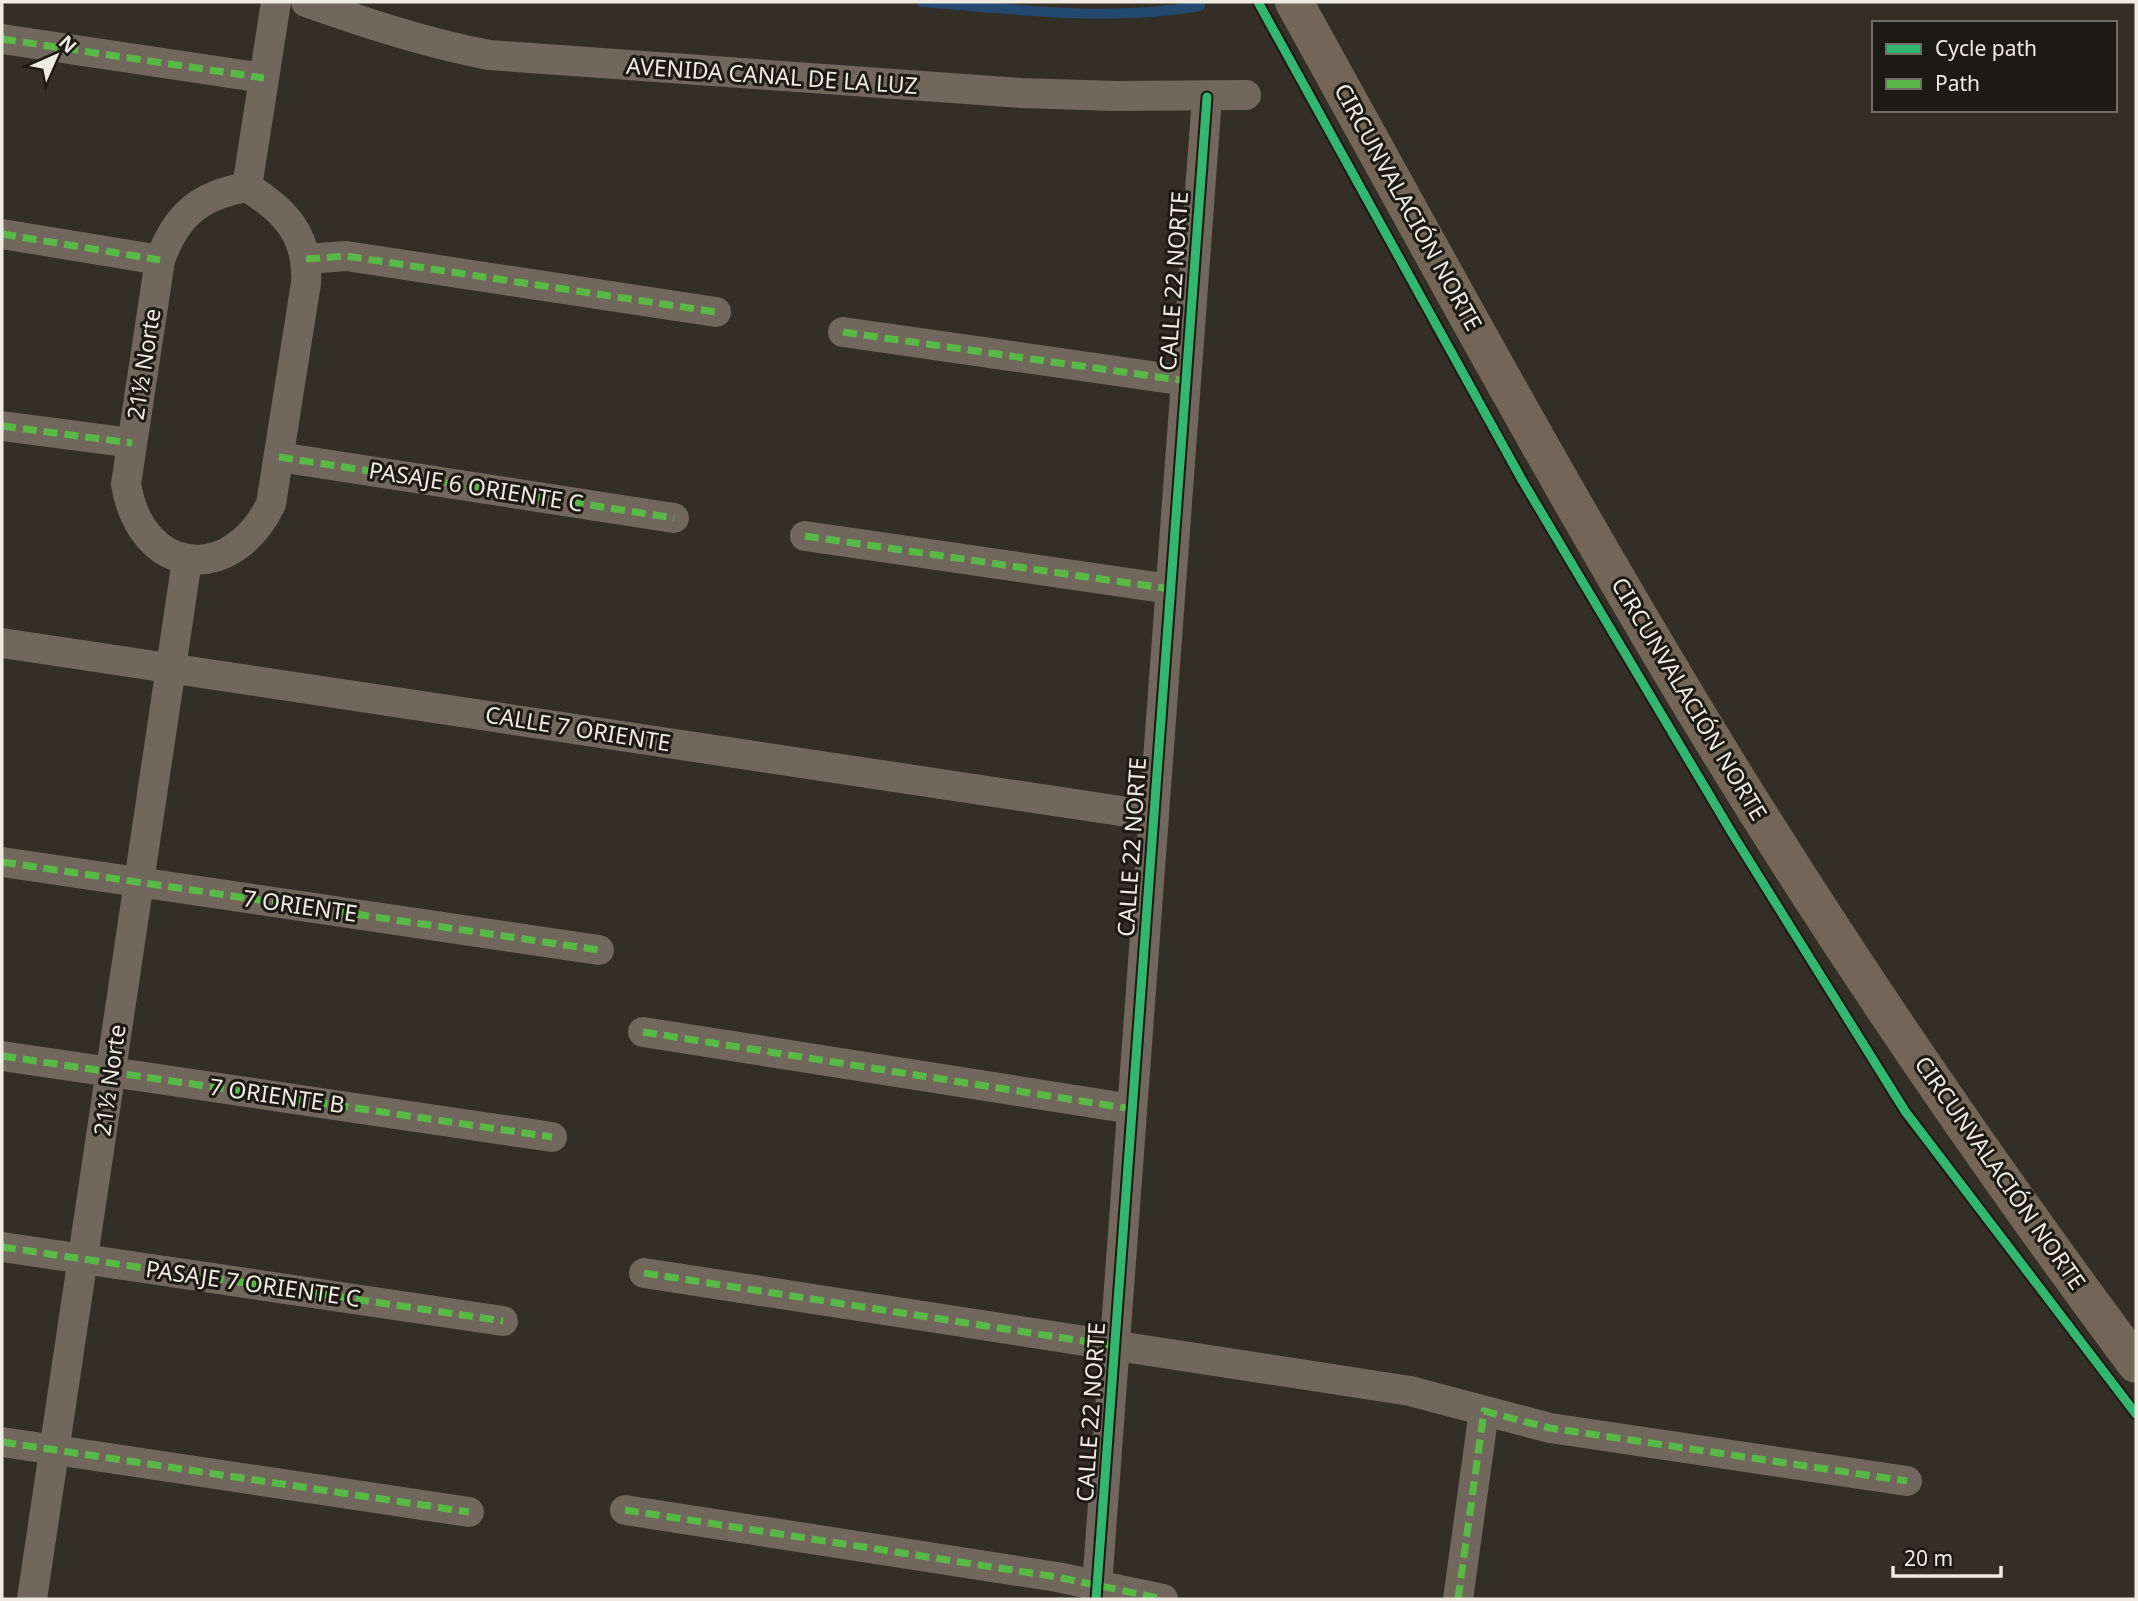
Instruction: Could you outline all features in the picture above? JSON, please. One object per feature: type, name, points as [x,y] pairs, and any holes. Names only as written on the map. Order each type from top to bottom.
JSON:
[{"type":"main road","name":"CIRCUNVALACIÓN NORTE","points":[[1293,2],[1542,448],[1650,636],[1763,821],[1891,1019],[2000,1177],[2136,1364]]},
{"type":"street","points":[[187,561],[219,556],[250,537],[263,521],[271,504],[279,457],[306,283],[306,260],[295,229],[285,216],[267,199],[247,187],[276,2]]},
{"type":"street","name":"AVENIDA CANAL DE LA LUZ","points":[[306,2],[394,33],[489,55],[1021,93],[1207,97],[1246,95]]},
{"type":"street","points":[[2,39],[264,79]]},
{"type":"street","name":"CALLE 22 NORTE","points":[[1097,1593],[1207,97]]},
{"type":"street","name":"21½ Norte","points":[[32,1599],[187,561],[155,544],[134,516],[126,484],[132,443],[160,260],[167,241],[177,223],[191,209],[227,190],[247,187]]},
{"type":"street","points":[[2,234],[160,260]]},
{"type":"street","points":[[306,260],[346,256],[716,312]]},
{"type":"street","points":[[843,332],[1186,381]]},
{"type":"street","points":[[2,426],[132,443]]},
{"type":"street","name":"PASAJE 6 ORIENTE C","points":[[279,457],[674,518]]},
{"type":"street","points":[[805,536],[1170,589]]},
{"type":"street","name":"CALLE 7 ORIENTE","points":[[2,643],[1154,816]]},
{"type":"street","name":"7 ORIENTE","points":[[2,863],[599,950]]},
{"type":"street","points":[[643,1032],[1132,1109]]},
{"type":"street","name":"7 ORIENTE B","points":[[2,1056],[552,1137]]},
{"type":"street","name":"PASAJE 7 ORIENTE C","points":[[2,1247],[503,1321]]},
{"type":"street","points":[[644,1273],[1410,1391],[1550,1428],[1907,1481]]},
{"type":"street","points":[[1458,1599],[1484,1411]]},
{"type":"street","points":[[2,1442],[469,1512]]},
{"type":"street","points":[[625,1510],[1057,1577],[1097,1593],[1163,1599]]},
{"type":"waterway","points":[[922,2],[1096,14],[1166,11],[1200,6]]},
{"type":"marked path","points":[[2,39],[264,78]]},
{"type":"marked path","points":[[2,234],[160,260]]},
{"type":"marked path","points":[[306,259],[346,256],[716,312]]},
{"type":"marked path","points":[[843,332],[1186,381]]},
{"type":"marked path","points":[[2,426],[132,443]]},
{"type":"marked path","points":[[279,457],[674,518]]},
{"type":"marked path","points":[[805,536],[1170,589]]},
{"type":"marked path","points":[[2,862],[599,950]]},
{"type":"marked path","points":[[643,1032],[1132,1109]]},
{"type":"marked path","points":[[2,1056],[552,1137]]},
{"type":"marked path","points":[[2,1247],[503,1321]]},
{"type":"marked path","points":[[644,1273],[1115,1346]]},
{"type":"marked path","points":[[1458,1599],[1484,1411],[1550,1428],[1907,1481]]},
{"type":"marked path","points":[[2,1442],[469,1512]]},
{"type":"marked path","points":[[625,1510],[1057,1577],[1163,1599]]},
{"type":"cycle path","points":[[1258,2],[1522,480],[1735,838],[1905,1111],[2136,1414]]},
{"type":"cycle path","points":[[1096,1599],[1207,97]]}]
